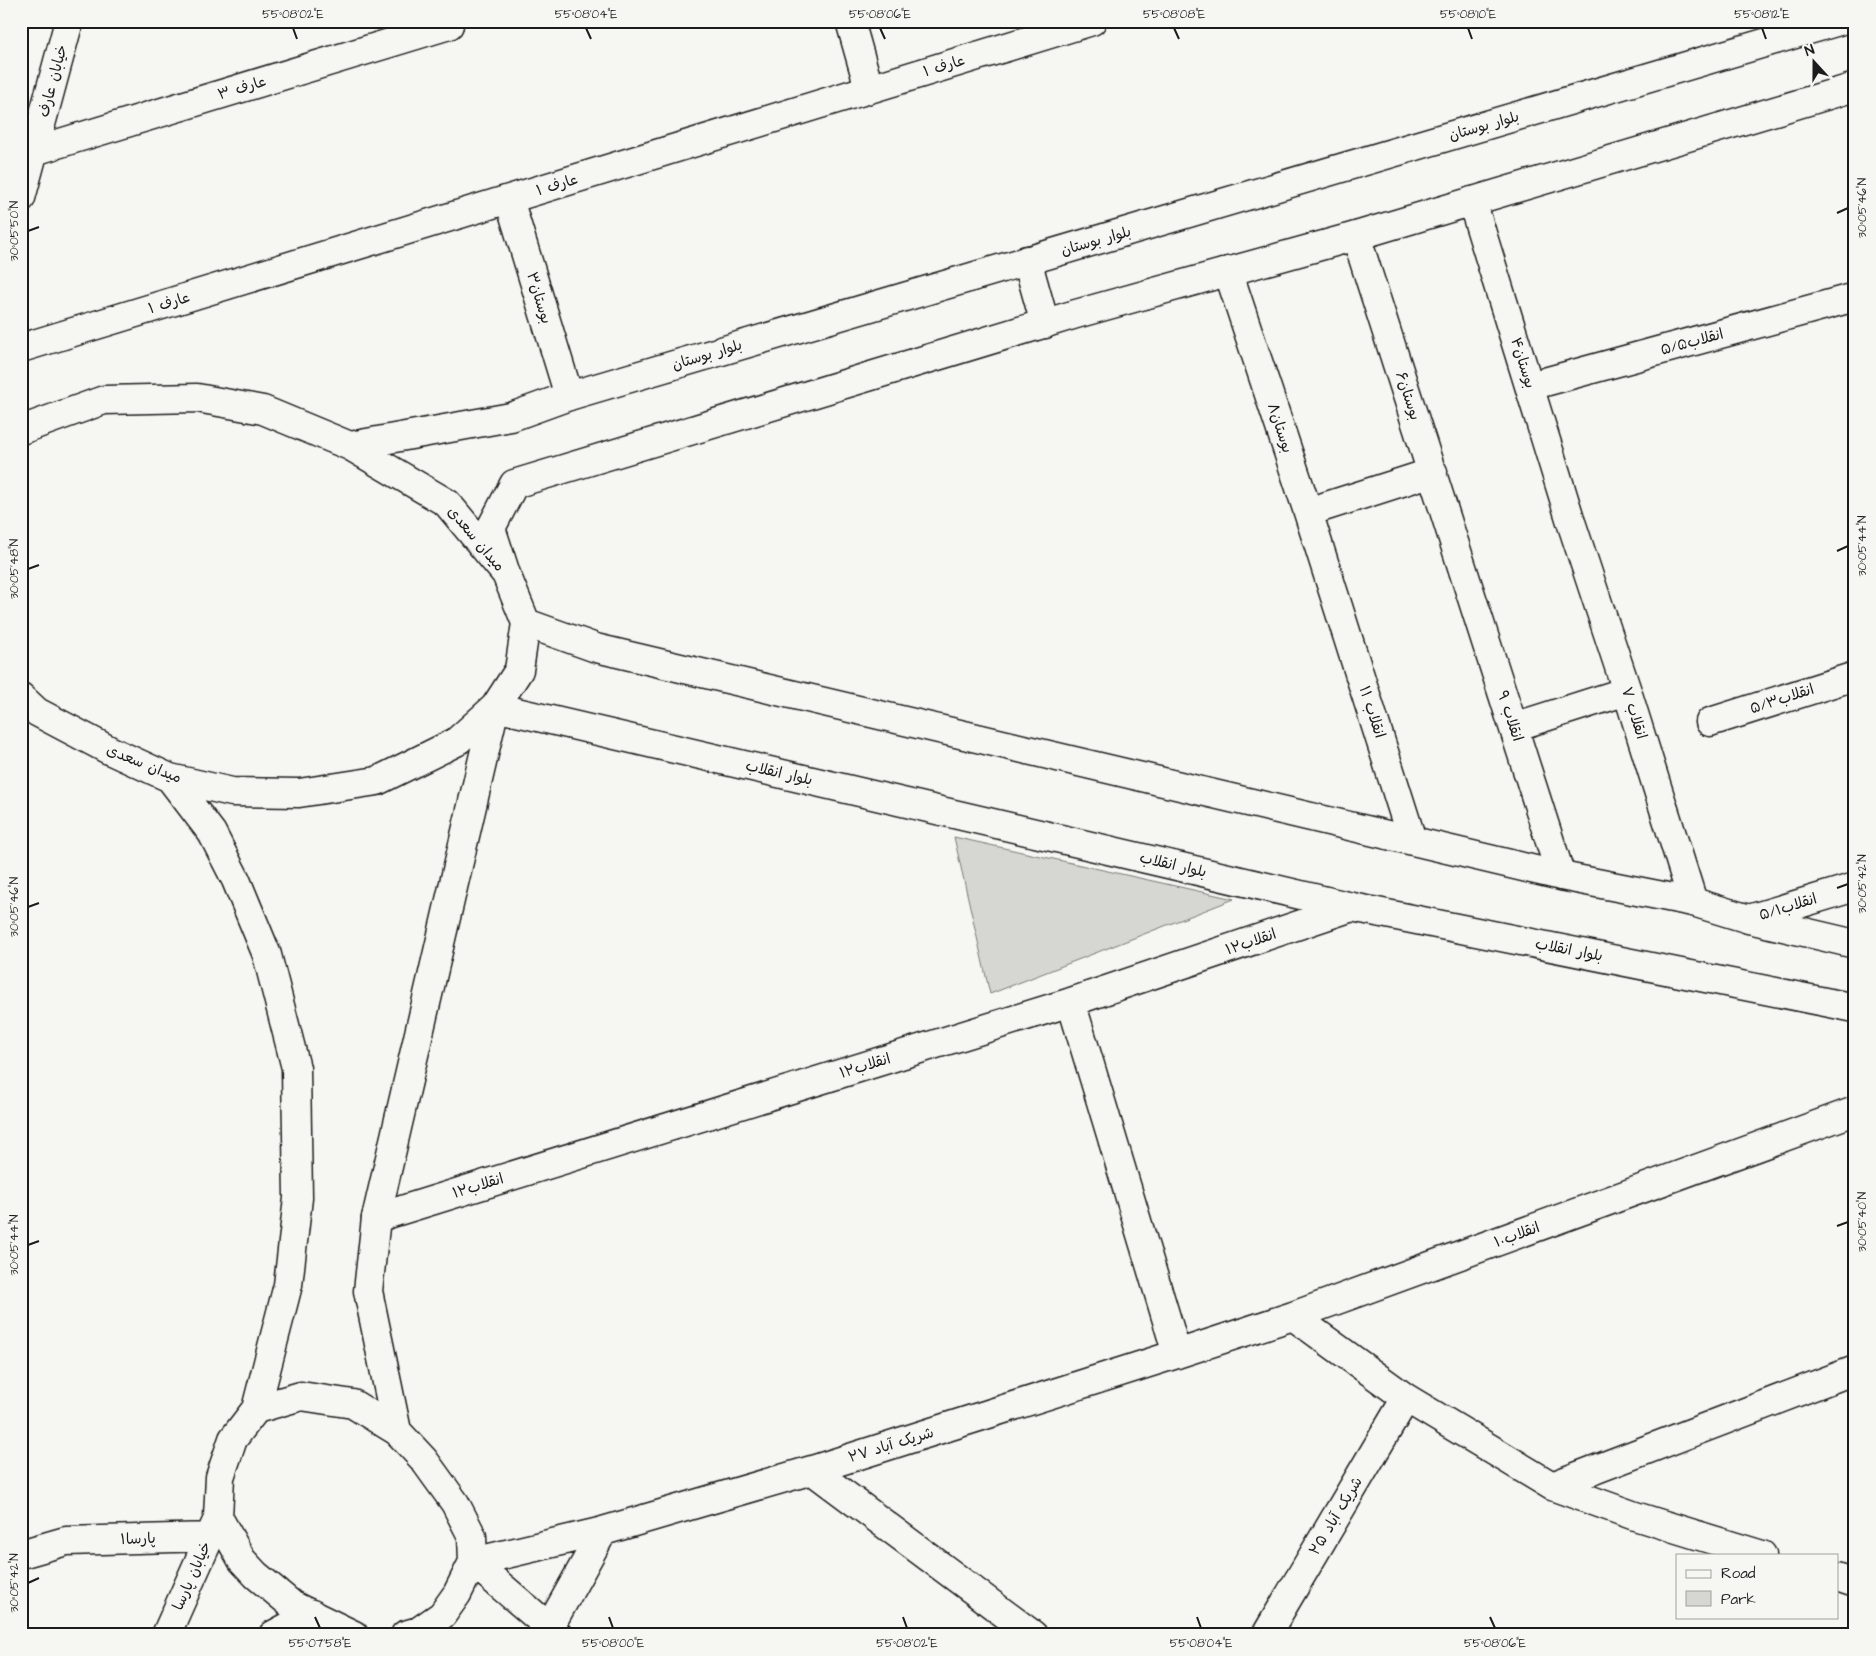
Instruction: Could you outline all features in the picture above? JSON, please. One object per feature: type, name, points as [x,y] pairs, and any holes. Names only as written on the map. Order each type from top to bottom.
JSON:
[{"type":"street","name":"خیابان عارف","points":[[21,198],[69,21]]},
{"type":"street","points":[[850,21],[869,88]]},
{"type":"street","name":"عارف ۱","points":[[21,348],[1092,21]]},
{"type":"street","name":"بلوار بوستان","points":[[350,446],[510,417],[568,396],[1839,21]]},
{"type":"street","name":"عارف ۳","points":[[34,151],[450,25]]},
{"type":"street","points":[[506,574],[490,528],[514,484],[1076,314],[1356,236],[1855,88]]},
{"type":"street","name":"بوستان۳","points":[[509,199],[568,396]]},
{"type":"street","name":"بوستان۴","points":[[1472,201],[1572,525]]},
{"type":"street","name":"بوستان۶","points":[[1356,236],[1459,556]]},
{"type":"street","points":[[1027,260],[1045,324]]},
{"type":"street","name":"بوستان۸","points":[[1228,271],[1332,584]]},
{"type":"street","name":"انقلاب۵/۵","points":[[1530,386],[1855,297]]},
{"type":"street","name":"میدان سعدی","points":[[21,430],[104,400],[197,398],[263,410],[350,446],[447,503],[506,574],[526,623],[519,670],[495,707],[456,742],[377,780],[299,793],[232,792],[170,778],[109,750],[37,712],[21,698]]},
{"type":"street","points":[[1308,512],[1433,472]]},
{"type":"street","name":"انقلاب ۷","points":[[1572,525],[1628,691],[1693,902]]},
{"type":"street","name":"انقلاب ۹","points":[[1459,556],[1561,876]]},
{"type":"street","name":"انقلاب ۱۱","points":[[1332,584],[1412,840]]},
{"type":"street","points":[[526,623],[596,648],[1561,876],[1693,902],[1749,919],[1855,944]]},
{"type":"street","name":"انقلاب۵/۳","points":[[1710,722],[1855,676]]},
{"type":"street","points":[[1514,727],[1628,691]]},
{"type":"street","points":[[397,1431],[368,1291],[376,1218],[495,707]]},
{"type":"street","name":"بلوار انقلاب","points":[[495,707],[1352,907],[1855,1008]]},
{"type":"street","points":[[170,778],[212,833],[236,880],[267,955],[296,1068],[298,1198],[288,1285],[256,1409],[233,1439],[220,1477],[214,1527],[242,1560],[292,1605],[354,1635]]},
{"type":"street","name":"انقلاب۵/۱","points":[[1749,919],[1855,887]]},
{"type":"street","name":"انقلاب۱۲","points":[[376,1218],[1072,1002],[1352,907]]},
{"type":"street","points":[[1072,1002],[1177,1354]]},
{"type":"street","name":"انقلاب۱۰","points":[[1177,1354],[1293,1316],[1855,1112]]},
{"type":"street","points":[[1293,1316],[1406,1398],[1552,1486],[1635,1516],[1759,1554]]},
{"type":"street","name":"شریک آباد ۲۷","points":[[472,1562],[603,1531],[812,1470],[1177,1354]]},
{"type":"street","points":[[1552,1486],[1855,1370]]},
{"type":"street","points":[[256,1409],[301,1396],[353,1404],[397,1431],[424,1460],[456,1503],[472,1536],[472,1562],[457,1594],[442,1615],[417,1633]]},
{"type":"street","name":"شریک آباد ۲۵","points":[[1266,1635],[1406,1398]]},
{"type":"street","points":[[812,1470],[1033,1635]]},
{"type":"street","name":"پارسا۱","points":[[21,1554],[66,1541],[214,1527]]},
{"type":"street","name":"خیابان پارسا","points":[[166,1635],[214,1527]]},
{"type":"street","points":[[472,1562],[554,1631],[603,1531]]},
{"type":"street","points":[[1838,1577],[1855,1583]]},
{"type":"street","points":[[273,1635],[312,1614]]},
{"type":"green space","points":[[954,837],[1234,899],[990,994]]}]
